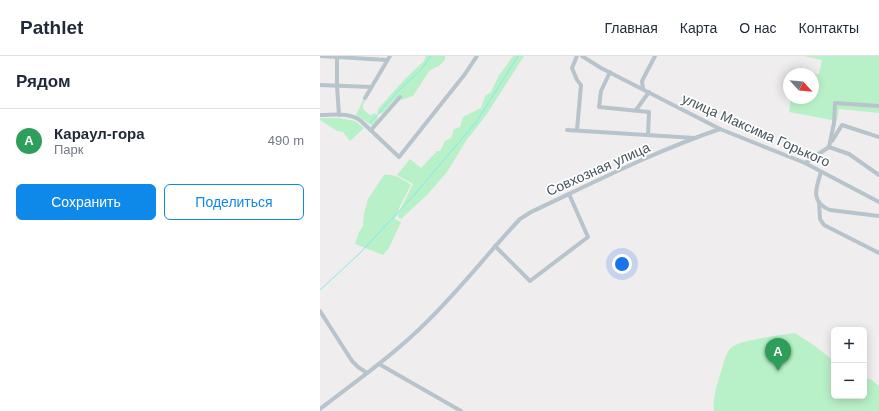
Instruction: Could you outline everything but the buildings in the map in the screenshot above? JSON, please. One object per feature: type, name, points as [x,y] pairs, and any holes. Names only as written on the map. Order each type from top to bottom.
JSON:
[{"type":"street","points":[[320,56],[389,58],[365,98]]},
{"type":"street","points":[[334,56],[339,115]]},
{"type":"street","points":[[320,115],[356,117],[399,157],[465,74],[477,56]]},
{"type":"street","points":[[577,56],[572,68],[581,85],[577,130]]},
{"type":"street","name":"улица Максима Горького","points":[[582,56],[720,129],[805,163],[879,202]]},
{"type":"street","points":[[643,89],[642,82],[655,56]]},
{"type":"street","points":[[610,72],[601,91],[599,107],[649,112],[648,135]]},
{"type":"street","points":[[320,85],[371,87]]},
{"type":"street","points":[[636,110],[649,92]]},
{"type":"street","points":[[371,130],[400,97]]},
{"type":"street","points":[[830,145],[836,107],[835,102],[879,106]]},
{"type":"street","points":[[805,163],[830,145],[842,125],[879,137]]},
{"type":"street","name":"Совхозная улица","points":[[320,409],[414,335],[520,219],[531,212],[569,194],[695,138],[720,129]]},
{"type":"street","points":[[567,130],[695,138]]},
{"type":"street","points":[[830,145],[849,154],[879,174]]},
{"type":"street","points":[[821,172],[816,189],[817,199],[822,207],[830,210],[879,216]]},
{"type":"street","points":[[495,246],[530,281],[588,237],[569,194]]},
{"type":"street","points":[[819,202],[820,219],[824,225],[879,253]]},
{"type":"street","points":[[320,311],[352,361],[367,373]]},
{"type":"street","points":[[379,364],[461,411]]},
{"type":"green space","points":[[426,56],[445,56],[445,60],[439,66],[430,70],[413,96],[402,100],[397,97],[382,114],[377,113],[378,109],[405,79],[424,61]]},
{"type":"green space","points":[[513,56],[524,56],[487,114],[466,141],[447,172],[427,195],[401,219],[397,216],[413,184],[397,175],[410,159],[421,168],[437,151],[440,151],[445,141],[451,138],[454,129],[460,127],[463,117],[481,108],[485,96],[491,92],[498,77]]},
{"type":"green space","points":[[804,56],[879,56],[879,113],[839,109],[837,121],[789,112],[790,104],[819,104],[819,74],[822,60]]},
{"type":"green space","points":[[364,98],[366,99],[363,109],[370,115],[375,113],[377,115],[378,120],[373,126],[356,115]]},
{"type":"green space","points":[[320,118],[338,118],[355,121],[364,128],[350,141],[343,132],[337,131],[320,120]]},
{"type":"green space","points":[[384,175],[395,176],[411,185],[395,219],[401,222],[389,248],[383,255],[355,244],[359,232],[363,226],[364,213],[368,199]]},
{"type":"green space","points":[[795,333],[831,359],[831,399],[867,399],[867,378],[872,380],[879,386],[879,411],[714,411],[716,388],[724,360],[728,352],[736,344]]},
{"type":"waterway","points":[[370,123],[400,89],[421,70],[431,56]]},
{"type":"waterway","points":[[320,290],[359,254],[415,194],[477,121],[518,56]]},
{"type":"place","name":"Караул-гора","points":[[778,371]]}]
